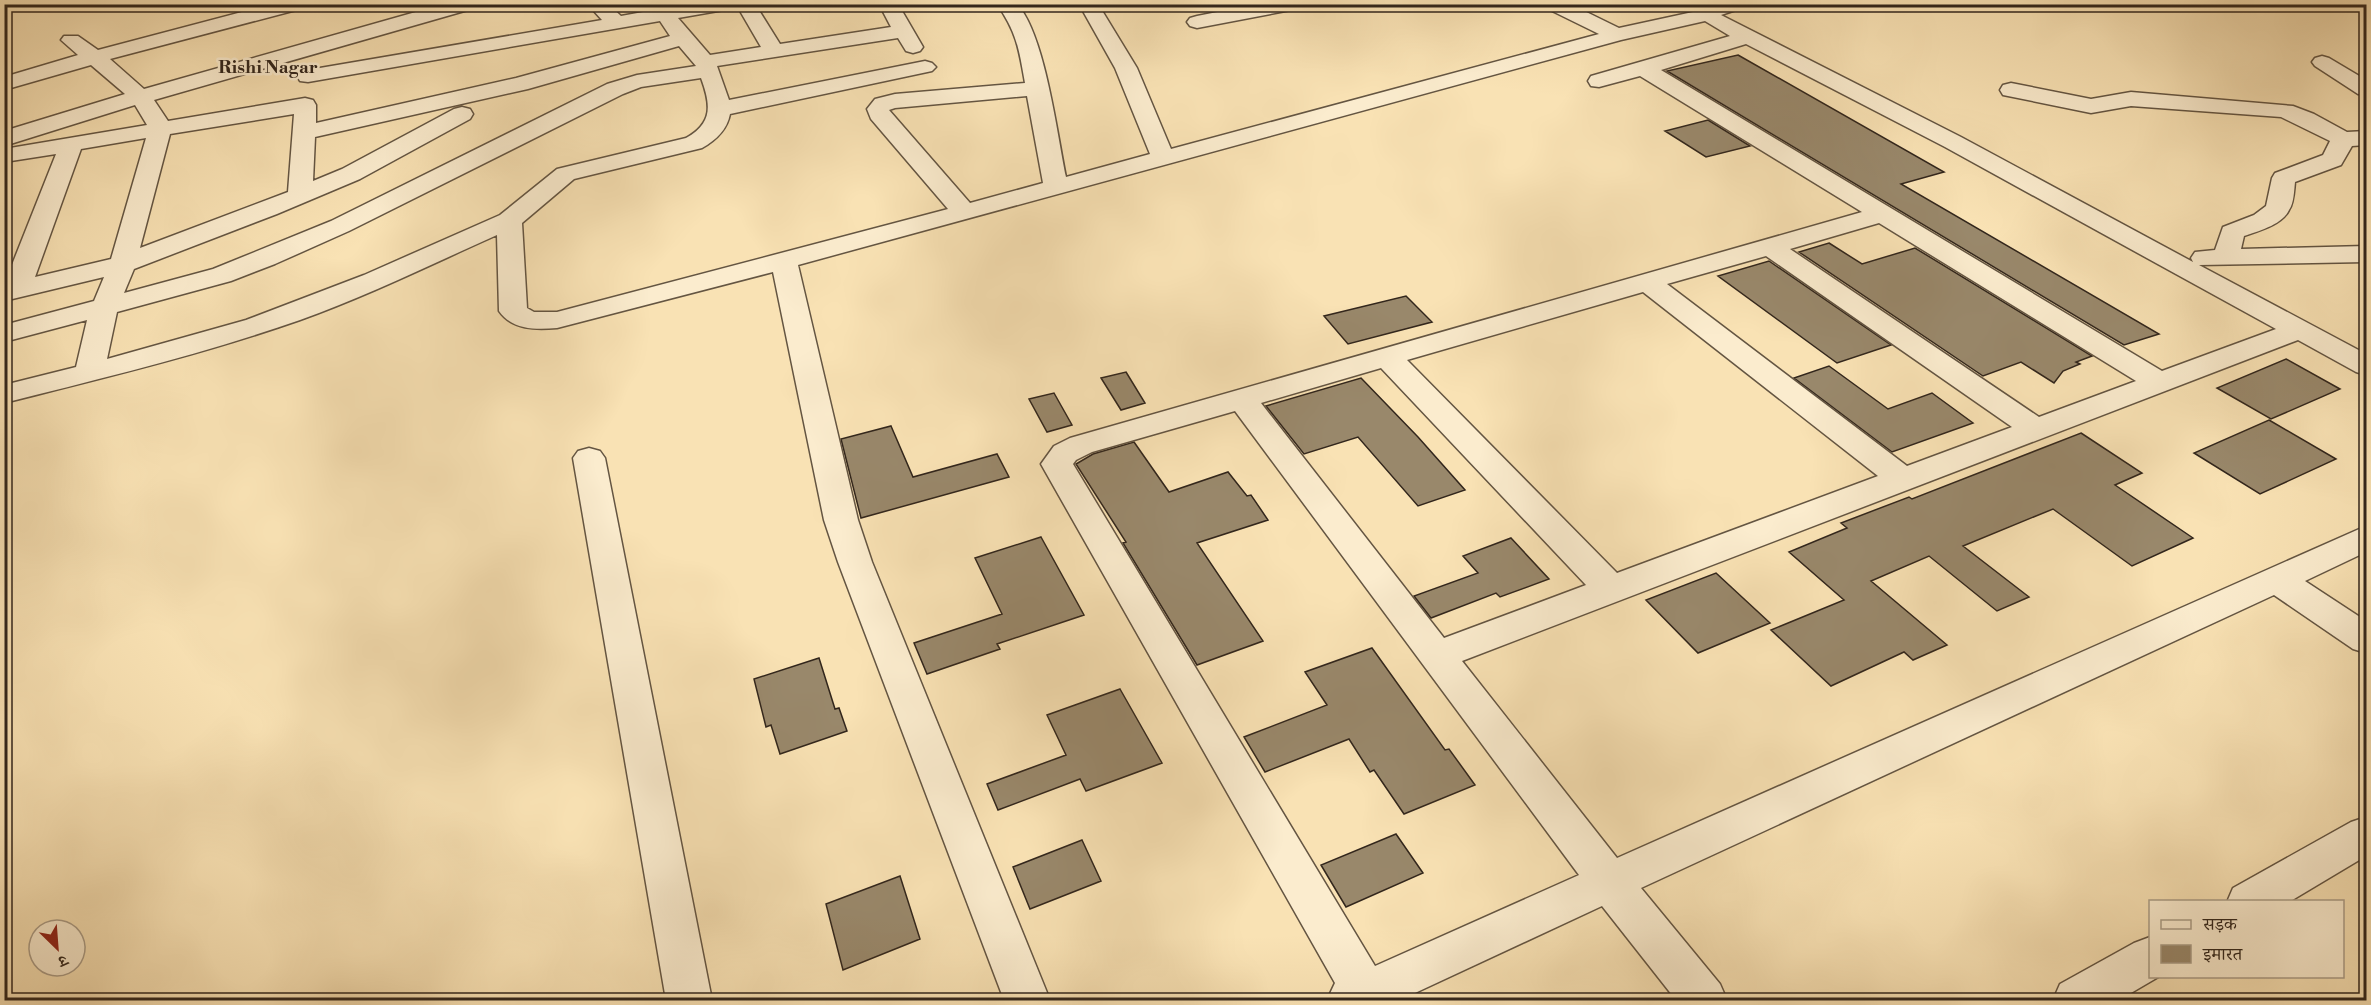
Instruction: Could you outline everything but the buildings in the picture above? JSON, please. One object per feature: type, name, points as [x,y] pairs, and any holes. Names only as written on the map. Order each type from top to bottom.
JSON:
[{"type":"street","points":[[4,84],[94,57],[297,4]]},
{"type":"street","points":[[4,139],[137,96],[311,45],[468,4]]},
{"type":"street","points":[[600,4],[617,23]]},
{"type":"street","points":[[308,76],[617,23],[664,10],[724,4]]},
{"type":"street","points":[[745,4],[772,50]]},
{"type":"street","points":[[888,4],[944,97]]},
{"type":"street","points":[[1006,4],[1022,25],[1056,186]]},
{"type":"street","points":[[1088,4],[1126,68],[1163,157]]},
{"type":"street","points":[[1184,4],[1211,41]]},
{"type":"street","points":[[1197,22],[1291,4]]},
{"type":"street","points":[[1553,4],[1617,35]]},
{"type":"street","points":[[509,220],[513,311],[521,319],[537,322],[557,320],[784,261],[1700,11],[1735,4]]},
{"type":"street","points":[[4,394],[209,340],[293,313],[509,220],[522,213],[554,182],[566,174],[694,143],[705,138],[712,132],[720,110],[717,93],[707,66],[683,39],[664,10]]},
{"type":"street","points":[[1700,11],[1953,142],[2367,366]]},
{"type":"street","points":[[4,334],[104,309],[222,275],[303,243],[615,89],[637,81],[772,50],[903,31]]},
{"type":"street","points":[[1599,81],[1749,37]]},
{"type":"street","points":[[303,133],[520,84],[683,39]]},
{"type":"street","points":[[70,40],[94,57],[149,106],[157,117],[160,129],[123,264],[104,309],[89,372]]},
{"type":"street","points":[[300,196],[311,45]]},
{"type":"street","points":[[2322,62],[2362,83]]},
{"type":"street","points":[[720,110],[926,67]]},
{"type":"street","points":[[1643,68],[2159,382]]},
{"type":"street","points":[[964,212],[879,114],[878,109],[883,104],[896,101],[1037,89]]},
{"type":"street","points":[[2011,90],[2091,106],[2131,99],[2285,111],[2355,139],[2328,163],[2284,178],[2278,209],[2263,220],[2232,232],[2226,258]]},
{"type":"street","points":[[4,155],[305,105]]},
{"type":"street","points":[[11,291],[123,264],[300,196],[351,174],[462,114]]},
{"type":"street","points":[[11,291],[71,144]]},
{"type":"street","points":[[1882,214],[1081,445],[1065,453],[1057,464],[1358,997],[2367,538]]},
{"type":"street","points":[[1770,246],[2036,429]]},
{"type":"street","points":[[2169,259],[2367,254]]},
{"type":"street","points":[[784,261],[826,461],[852,552],[1027,1000]]},
{"type":"street","points":[[1647,282],[1903,479]]},
{"type":"street","points":[[1435,656],[2299,330]]},
{"type":"street","points":[[1387,357],[1611,590]]},
{"type":"street","points":[[1242,399],[1435,656],[1610,883],[1704,1000]]},
{"type":"street","points":[[589,458],[689,1000]]},
{"type":"street","points":[[2276,579],[2367,639]]},
{"type":"street","points":[[2253,900],[2367,835]]},
{"type":"street","points":[[2076,1000],[2149,959]]},
{"type":"district","name":"Rishi Nagar","points":[[268,67]]}]
